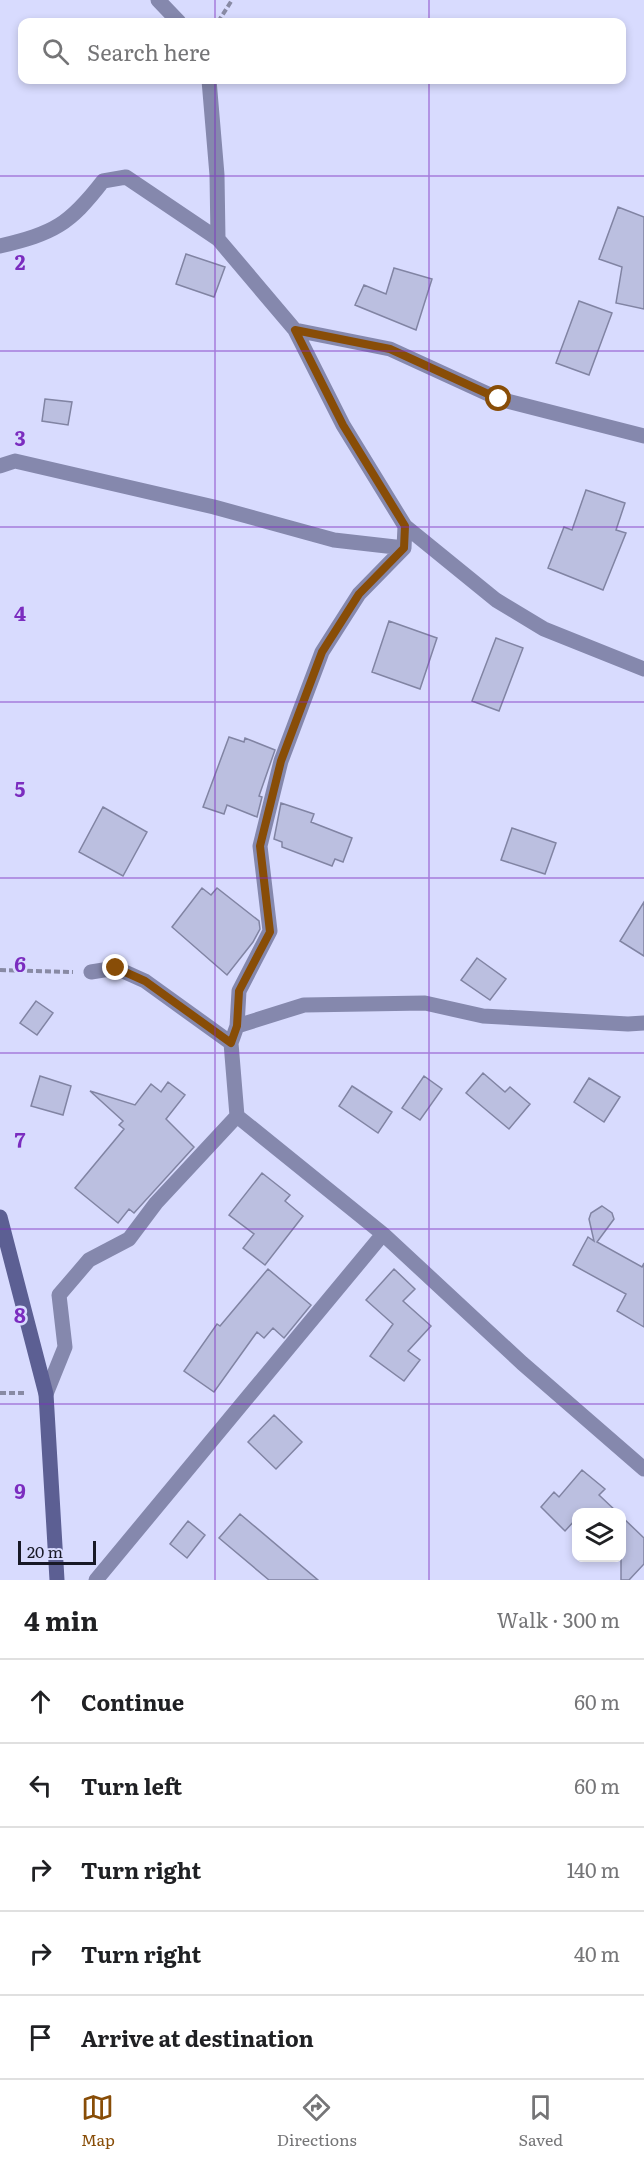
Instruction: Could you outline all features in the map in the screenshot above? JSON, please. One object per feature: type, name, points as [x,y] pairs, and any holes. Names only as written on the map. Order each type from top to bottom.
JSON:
[{"type":"main road","points":[[0,1217],[46,1394],[57,1580]]},
{"type":"street","points":[[158,0],[175,18]]},
{"type":"street","points":[[209,84],[217,175],[218,239]]},
{"type":"street","points":[[0,246],[41,236],[79,212],[103,181],[126,177],[218,239],[295,330],[343,425],[405,526],[496,600],[544,629],[644,669]]},
{"type":"street","points":[[295,330],[390,349],[499,399],[644,436]]},
{"type":"street","points":[[0,466],[15,460],[214,507],[334,540],[404,548]]},
{"type":"street","points":[[405,526],[404,548],[359,594],[322,652],[281,761],[260,846],[270,932],[239,991],[237,1026],[231,1043],[237,1116],[383,1234],[522,1363],[644,1469]]},
{"type":"street","points":[[91,972],[116,968],[145,981],[231,1043]]},
{"type":"street","points":[[237,1026],[304,1005],[426,1003],[483,1016],[644,1023]]},
{"type":"street","points":[[46,1394],[65,1347],[59,1295],[89,1260],[129,1239],[156,1203],[237,1116]]},
{"type":"street","points":[[96,1580],[383,1234]]},
{"type":"path","points":[[220,18],[231,0]]},
{"type":"path","points":[[0,970],[91,972]]},
{"type":"building","points":[[618,207],[644,217],[644,309],[616,303],[622,267],[599,259]]},
{"type":"building","points":[[186,254],[225,267],[214,297],[176,284]]},
{"type":"building","points":[[394,268],[432,279],[416,330],[355,305],[364,285],[386,294]]},
{"type":"building","points":[[579,301],[612,313],[589,375],[556,363]]},
{"type":"building","points":[[45,399],[72,402],[68,425],[42,421]]},
{"type":"building","points":[[586,490],[625,503],[616,530],[626,533],[603,590],[548,568],[564,527],[572,530]]},
{"type":"building","points":[[389,621],[437,638],[420,689],[372,672]]},
{"type":"building","points":[[496,638],[523,648],[499,711],[472,701]]},
{"type":"building","points":[[229,737],[244,742],[245,738],[275,750],[259,796],[262,797],[257,817],[227,805],[224,814],[203,807]]},
{"type":"building","points":[[281,803],[314,814],[311,822],[352,838],[343,862],[335,859],[332,866],[282,847],[282,842],[274,839]]},
{"type":"building","points":[[103,807],[147,832],[123,876],[79,852]]},
{"type":"building","points":[[512,828],[556,843],[545,874],[501,860]]},
{"type":"building","points":[[202,888],[211,895],[217,888],[259,921],[260,929],[253,942],[227,975],[172,927]]},
{"type":"building","points":[[644,902],[644,956],[620,941]]},
{"type":"building","points":[[477,958],[506,979],[490,1000],[461,980]]},
{"type":"building","points":[[36,1001],[53,1013],[37,1035],[20,1023]]},
{"type":"building","points":[[483,1073],[505,1092],[510,1087],[530,1104],[509,1129],[466,1093]]},
{"type":"building","points":[[40,1076],[71,1086],[63,1115],[31,1106]]},
{"type":"building","points":[[424,1076],[442,1089],[420,1120],[402,1108]]},
{"type":"building","points":[[589,1078],[620,1097],[604,1122],[574,1102]]},
{"type":"building","points":[[168,1082],[185,1095],[166,1119],[194,1147],[134,1213],[129,1209],[118,1223],[75,1188],[124,1129],[119,1125],[123,1121],[90,1091],[135,1105],[151,1084],[161,1092]]},
{"type":"building","points":[[352,1086],[392,1112],[378,1133],[339,1106]]},
{"type":"building","points":[[262,1173],[290,1195],[285,1201],[303,1216],[265,1265],[243,1248],[254,1234],[229,1215]]},
{"type":"building","points":[[602,1206],[612,1213],[614,1219],[597,1242],[642,1267],[644,1263],[644,1327],[617,1311],[626,1294],[573,1265],[588,1237],[594,1241],[589,1219],[591,1213]]},
{"type":"building","points":[[268,1269],[311,1305],[284,1338],[273,1328],[264,1338],[257,1332],[214,1392],[184,1371],[217,1324],[220,1326]]},
{"type":"building","points":[[394,1269],[415,1289],[403,1301],[431,1326],[408,1351],[420,1360],[404,1381],[370,1356],[393,1324],[366,1300]]},
{"type":"building","points":[[274,1415],[302,1442],[276,1469],[248,1442]]},
{"type":"building","points":[[582,1470],[605,1489],[599,1495],[613,1508],[572,1508],[572,1523],[565,1531],[541,1507],[554,1492],[559,1497]]},
{"type":"building","points":[[240,1514],[318,1580],[269,1580],[219,1538]]},
{"type":"building","points":[[188,1521],[205,1535],[187,1558],[170,1544]]},
{"type":"building","points":[[626,1521],[644,1538],[644,1564],[629,1580],[621,1580],[621,1562],[626,1562]]},
{"type":"route","points":[[116,968],[145,981],[231,1043],[237,1026],[239,991],[270,932],[260,846],[281,761],[322,652],[359,594],[404,548],[405,526],[343,425],[295,330],[390,349],[499,399]]}]
